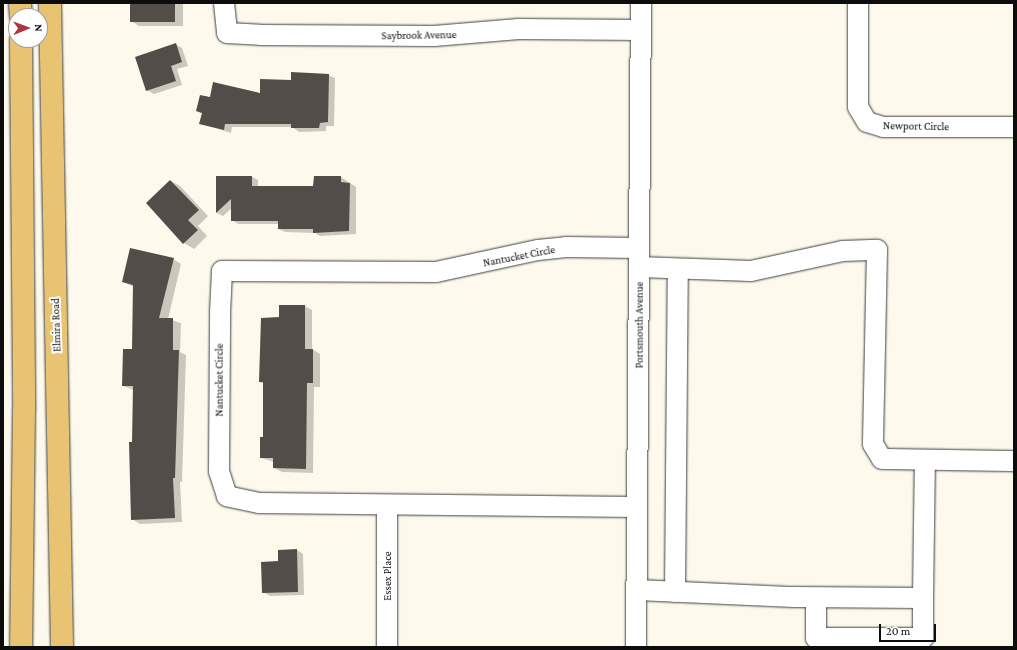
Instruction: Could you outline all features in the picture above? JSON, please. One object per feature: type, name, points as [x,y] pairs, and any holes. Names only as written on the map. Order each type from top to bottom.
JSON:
[{"type":"main road","name":"Elmira Road","points":[[50,3],[62,647]]},
{"type":"main road","points":[[21,48],[24,402],[21,647]]},
{"type":"street","name":"Saybrook Avenue","points":[[224,3],[227,33],[260,35],[434,36],[519,29],[640,30]]},
{"type":"street","name":"Portsmouth Avenue","points":[[636,647],[641,3]]},
{"type":"street","name":"Newport Circle","points":[[858,3],[858,107],[867,122],[883,127],[1014,127]]},
{"type":"street","name":"Nantucket Circle","points":[[637,507],[259,504],[227,496],[219,471],[220,313],[222,271],[436,272],[538,250],[566,247],[639,248]]},
{"type":"street","points":[[639,267],[662,267],[678,270],[751,271],[843,251],[877,250],[873,444],[882,459],[1014,461]]},
{"type":"street","points":[[675,592],[678,270]]},
{"type":"street","points":[[816,598],[816,638],[923,638],[924,460]]},
{"type":"street","name":"Essex Place","points":[[387,505],[388,647]]},
{"type":"street","points":[[637,590],[816,598],[923,598]]},
{"type":"building","points":[[130,3],[175,3],[175,22],[130,22]]},
{"type":"building","points":[[176,43],[182,62],[171,66],[176,81],[146,91],[135,57]]},
{"type":"building","points":[[291,72],[329,74],[328,122],[320,123],[319,128],[291,128],[291,124],[225,124],[224,130],[199,124],[202,113],[196,111],[200,95],[210,97],[213,82],[260,93],[260,79],[291,80]]},
{"type":"building","points":[[216,176],[252,176],[252,186],[313,186],[314,176],[341,176],[341,182],[350,183],[349,231],[313,233],[313,229],[278,229],[278,221],[231,221],[231,199],[216,213]]},
{"type":"building","points":[[170,180],[199,210],[188,220],[198,230],[183,244],[146,203]]},
{"type":"building","points":[[130,248],[174,258],[159,318],[173,318],[173,350],[179,350],[175,478],[173,478],[175,518],[131,520],[129,442],[132,442],[133,386],[122,386],[123,349],[132,349],[133,285],[122,282]]},
{"type":"building","points":[[279,305],[305,305],[305,349],[313,349],[313,383],[307,383],[306,469],[273,468],[273,458],[260,458],[260,437],[263,437],[263,382],[259,382],[261,318],[279,317]]},
{"type":"building","points":[[297,549],[298,592],[262,593],[261,562],[278,561],[278,550]]}]
